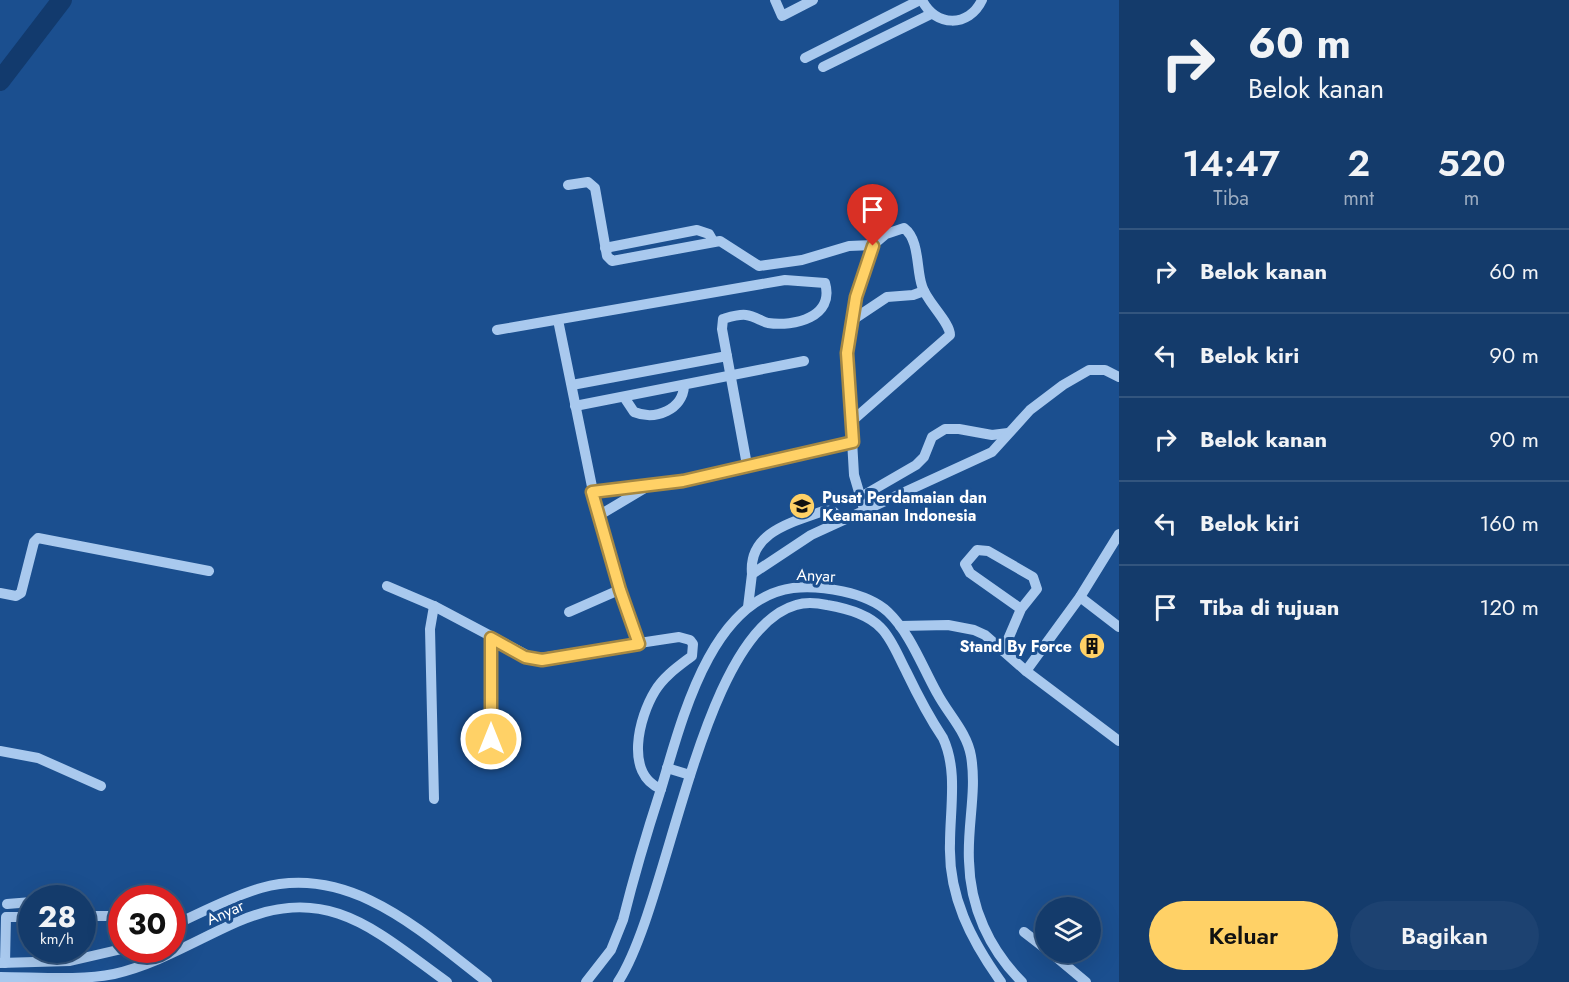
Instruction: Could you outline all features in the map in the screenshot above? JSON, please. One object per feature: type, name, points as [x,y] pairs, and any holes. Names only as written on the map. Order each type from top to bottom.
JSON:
[{"type":"street","points":[[775,0],[783,16],[813,0]]},
{"type":"street","points":[[805,58],[921,0],[931,14],[946,21],[963,19],[977,9],[982,0]]},
{"type":"street","points":[[823,67],[931,14]]},
{"type":"street","points":[[568,185],[588,182],[595,188],[605,248],[607,256],[612,261],[713,241],[720,241],[759,266],[802,260],[849,246],[873,246]]},
{"type":"street","points":[[852,421],[950,335],[949,327],[924,291],[913,242],[907,230],[901,227],[886,234],[873,246],[856,297],[851,321],[846,365],[852,421],[854,475],[864,509]]},
{"type":"street","points":[[605,248],[701,230],[709,234],[713,241]]},
{"type":"street","points":[[666,236],[669,250]]},
{"type":"street","points":[[497,330],[785,280],[825,283],[826,295],[822,310],[813,317],[780,323],[764,322],[746,315],[723,319],[722,329],[747,465]]},
{"type":"street","points":[[851,321],[887,297],[913,296],[924,291]]},
{"type":"street","points":[[558,320],[592,492],[620,590],[639,644]]},
{"type":"street","points":[[572,385],[727,356]]},
{"type":"street","points":[[575,406],[732,377],[804,361]]},
{"type":"street","points":[[752,574],[811,535],[992,452],[1004,442],[1008,433],[1030,410],[1063,385],[1093,369],[1105,370],[1119,377]]},
{"type":"street","points":[[624,397],[634,412],[650,415],[674,408],[681,401],[684,386]]},
{"type":"street","points":[[859,498],[916,465],[924,457],[932,438],[945,429],[993,435],[1008,433]]},
{"type":"street","points":[[592,492],[648,487],[853,442]]},
{"type":"street","points":[[598,516],[648,487]]},
{"type":"street","points":[[748,607],[752,574],[751,561],[761,540],[774,530],[826,510],[834,512],[840,521]]},
{"type":"street","points":[[1026,671],[1080,597],[1119,534]]},
{"type":"street","points":[[0,593],[16,596],[21,593],[34,542],[38,538],[209,571]]},
{"type":"street","points":[[1003,651],[1021,609],[1037,589],[1033,577],[988,551],[977,550],[965,564],[970,573],[1021,609]]},
{"type":"street","points":[[387,586],[434,606],[525,657],[542,660],[679,637],[690,640],[693,644],[692,656],[675,669],[655,690],[641,729],[638,746],[642,772],[649,783],[661,789]]},
{"type":"street","name":"Anyar","points":[[586,982],[611,950],[623,920],[667,768],[693,689],[722,639],[748,607],[775,592],[804,587],[848,593],[887,610],[900,626],[969,748],[972,786],[968,860],[974,898],[984,929],[996,952],[1022,982]]},
{"type":"street","points":[[569,612],[620,590]]},
{"type":"street","points":[[1080,597],[1119,627]]},
{"type":"street","name":"Anyar","points":[[618,982],[637,948],[690,775],[720,695],[753,637],[787,608],[806,603],[851,610],[875,623],[891,641],[943,738],[950,758],[952,788],[949,846],[952,883],[968,931],[982,956],[1001,982]]},
{"type":"street","points":[[434,606],[430,629],[434,799]]},
{"type":"street","points":[[875,623],[887,610]]},
{"type":"street","points":[[900,626],[948,626],[974,630],[985,635],[1026,671],[1119,741]]},
{"type":"street","points":[[491,638],[491,739]]},
{"type":"street","points":[[0,751],[38,758],[101,786]]},
{"type":"street","points":[[667,768],[690,775]]},
{"type":"street","points":[[952,788],[972,786]]},
{"type":"street","name":"Anyar","points":[[186,920],[261,888],[297,882],[323,884],[350,891],[391,910],[487,982]]},
{"type":"street","points":[[18,901],[7,900],[2,931],[2,963],[70,961],[108,952]]},
{"type":"street","name":"Anyar","points":[[0,978],[112,974],[159,959],[237,922],[266,912],[310,907],[327,908],[357,920],[447,982]]},
{"type":"street","points":[[6,917],[18,917]]},
{"type":"street","points":[[1024,932],[1035,940]]},
{"type":"street","points":[[1063,963],[1086,982]]},
{"type":"waterway","points":[[0,81],[62,0]]},
{"type":"place","name":"Pusat Perdamaian dan Keamanan Indonesia","points":[[802,506]]},
{"type":"place","name":"Stand By Force","points":[[1092,646]]},
{"type":"route","points":[[491,739],[491,638],[525,657],[542,660],[639,644],[620,590],[592,492],[683,481],[853,442],[846,365],[847,353],[856,297],[873,246]]}]
